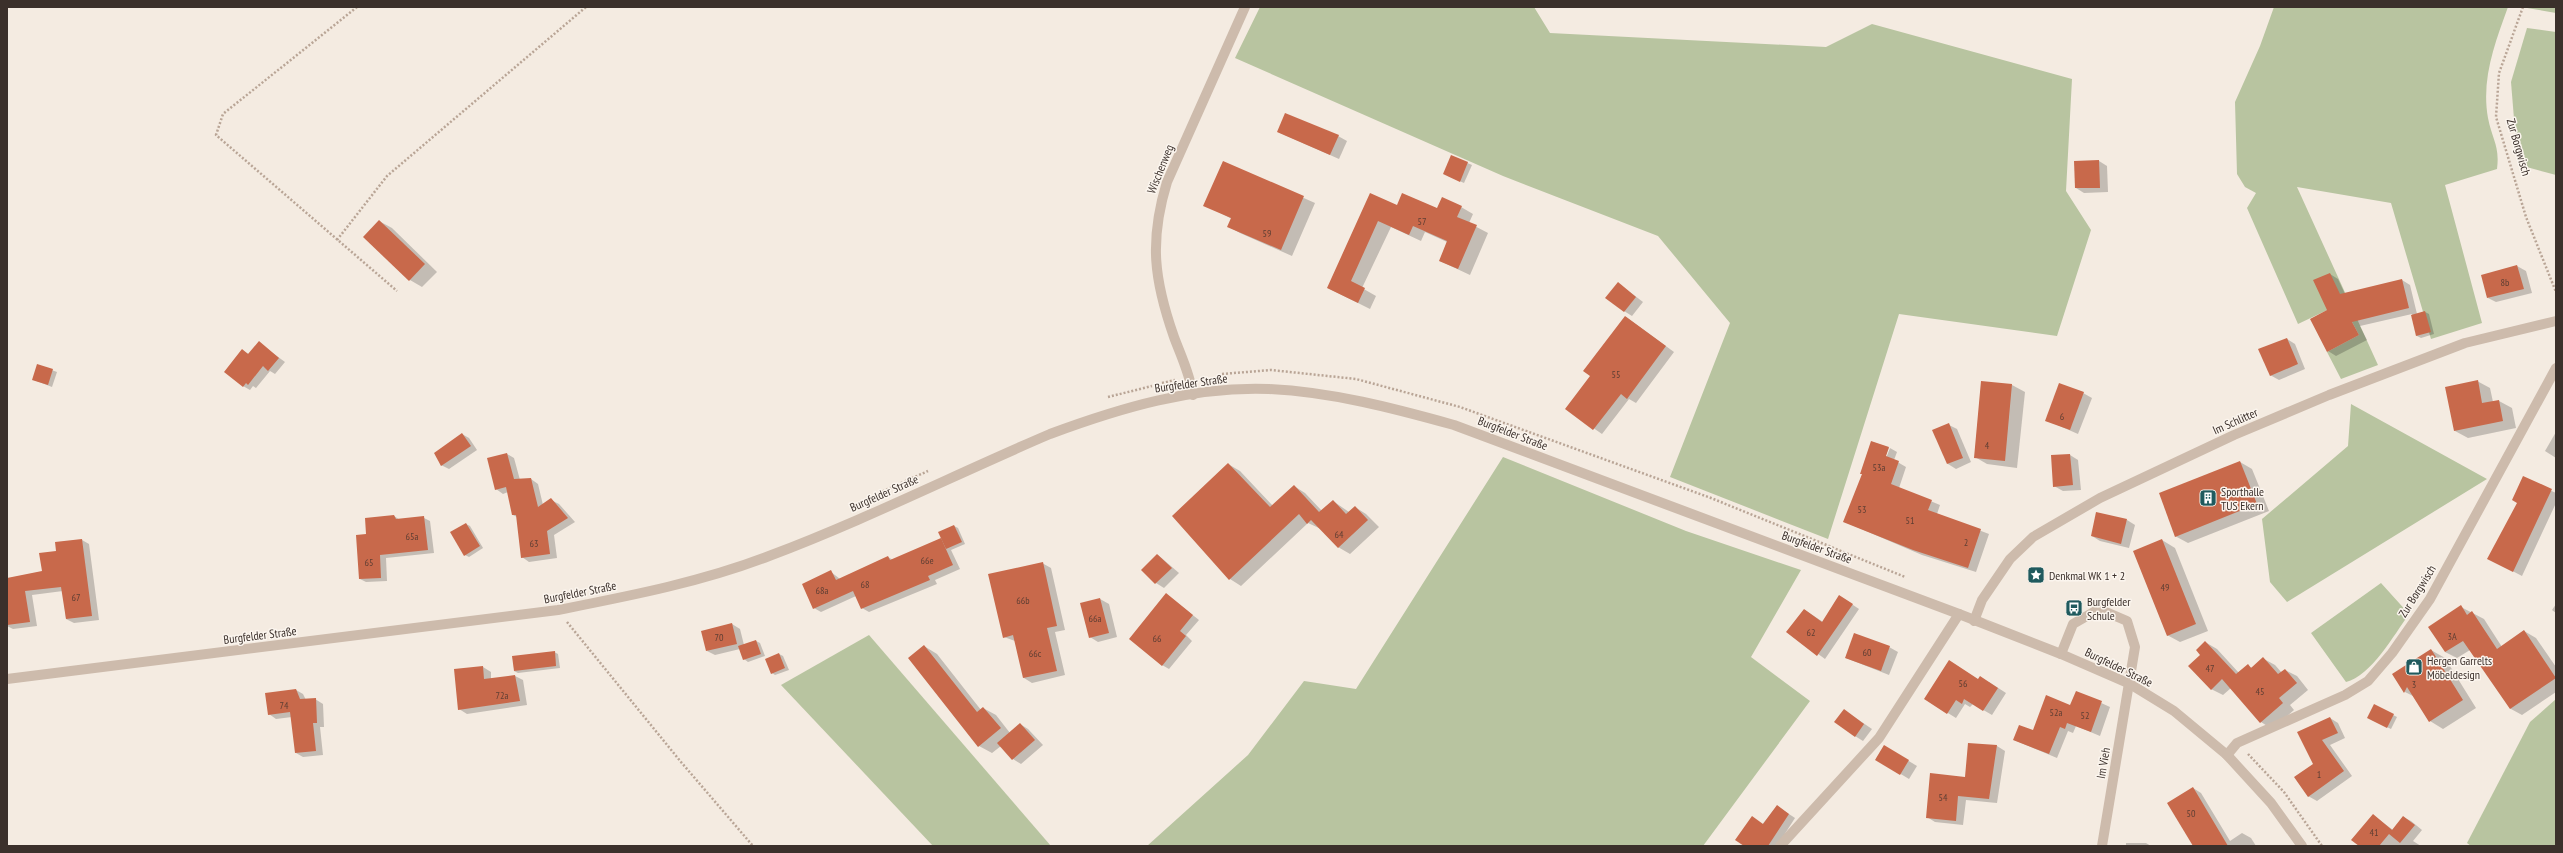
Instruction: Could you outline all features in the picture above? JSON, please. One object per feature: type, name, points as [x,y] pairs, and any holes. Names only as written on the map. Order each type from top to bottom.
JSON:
[{"type":"street","name":"Wischenweg","points":[[1193,394],[1190,377],[1162,301],[1155,266],[1159,206],[1166,182],[1245,7]]},
{"type":"street","name":"Im Schlitter","points":[[1974,621],[1982,600],[1996,576],[2014,555],[2033,537],[2100,498],[2234,435],[2337,392],[2465,343],[2556,321]]},
{"type":"street","name":"Zur Borgwisch","points":[[2227,755],[2237,743],[2345,695],[2368,681],[2392,653],[2430,599],[2556,368]]},
{"type":"street","name":"Burgfelder Straße","points":[[7,679],[558,610],[697,580],[768,557],[1064,428],[1134,405],[1193,394],[1268,389],[1299,392],[1389,407],[1454,425],[1959,614],[2061,654],[2130,684],[2174,711],[2227,755],[2271,803],[2302,846]]},
{"type":"street","name":"Im Vieh","points":[[2061,654],[2073,624],[2099,609],[2127,621],[2135,647],[2102,846]]},
{"type":"street","points":[[1780,846],[1879,738],[1959,614]]},
{"type":"path","points":[[357,7],[223,114],[216,135],[397,292]]},
{"type":"path","points":[[337,240],[387,176],[586,7]]},
{"type":"path","name":"Zur Borgwisch","points":[[2523,7],[2499,73],[2496,117],[2526,217],[2556,292]]},
{"type":"path","points":[[1106,398],[1121,392],[1190,377]]},
{"type":"path","points":[[874,495],[930,470]]},
{"type":"path","points":[[558,610],[681,762],[753,846]]},
{"type":"green space","points":[[1260,7],[1534,7],[1550,33],[1826,47],[1872,24],[2072,79],[2066,191],[2091,230],[2057,336],[1899,314],[1828,539],[1670,477],[1730,323],[1658,236],[1503,176],[1235,58]]},
{"type":"green space","points":[[2274,7],[2508,7],[2490,61],[2486,89],[2488,118],[2498,161],[2497,169],[2445,185],[2482,323],[2431,339],[2391,203],[2297,187],[2378,365],[2341,379],[2327,352],[2359,335],[2342,303],[2298,324],[2247,208],[2256,193],[2245,187],[2237,174],[2235,102],[2260,46]]},
{"type":"green space","points":[[2521,7],[2556,7],[2556,13]]},
{"type":"green space","points":[[2527,28],[2556,32],[2556,175],[2523,166],[2515,131],[2511,82]]},
{"type":"green space","points":[[2351,404],[2487,479],[2287,602],[2270,582],[2262,519],[2348,446]]},
{"type":"green space","points":[[1503,457],[1686,531],[1801,570],[1751,657],[1810,701],[1703,846],[1147,846],[1248,755],[1304,681],[1356,689]]},
{"type":"green space","points":[[2381,583],[2409,614],[2373,663],[2364,672],[2346,682],[2311,633]]},
{"type":"green space","points":[[869,635],[1051,846],[933,846],[781,685]]},
{"type":"green space","points":[[2556,699],[2556,846],[2471,846],[2467,843],[2530,722]]},
{"type":"building","points":[[1285,113],[1339,135],[1330,155],[1277,132]]},
{"type":"building","points":[[1451,155],[1468,162],[1460,182],[1443,174]]},
{"type":"building","points":[[2099,160],[2100,188],[2075,188],[2074,161]]},
{"type":"building","points":[[1223,161],[1304,196],[1281,250],[1227,227],[1231,218],[1203,206]]},
{"type":"building","points":[[1370,193],[1397,205],[1402,193],[1437,208],[1442,197],[1462,206],[1457,217],[1477,225],[1458,269],[1439,261],[1447,241],[1413,226],[1409,235],[1378,221],[1351,281],[1365,288],[1358,303],[1327,288]]},
{"type":"building","points":[[379,220],[425,264],[409,281],[363,237]]},
{"type":"building","points":[[2517,265],[2524,289],[2487,298],[2481,275]]},
{"type":"building","points":[[2330,273],[2340,294],[2402,279],[2409,308],[2352,322],[2359,335],[2327,352],[2310,319],[2327,310],[2313,280]]},
{"type":"building","points":[[1618,282],[1636,297],[1624,312],[1605,298]]},
{"type":"building","points":[[2425,311],[2431,332],[2416,336],[2411,315]]},
{"type":"building","points":[[1625,316],[1666,346],[1627,399],[1621,394],[1593,430],[1565,409],[1590,376],[1583,371]]},
{"type":"building","points":[[2287,338],[2298,364],[2270,376],[2258,349]]},
{"type":"building","points":[[259,341],[279,358],[268,371],[263,366],[248,385],[246,383],[243,387],[224,372],[242,349],[248,354]]},
{"type":"building","points":[[37,364],[53,369],[48,385],[32,380]]},
{"type":"building","points":[[2478,380],[2482,403],[2499,400],[2503,421],[2454,431],[2445,387]]},
{"type":"building","points":[[1981,381],[2012,384],[2005,461],[1974,458]]},
{"type":"building","points":[[2059,383],[2084,392],[2070,430],[2045,421]]},
{"type":"building","points":[[1949,423],[1963,458],[1947,464],[1932,430]]},
{"type":"building","points":[[462,433],[471,446],[441,466],[434,453]]},
{"type":"building","points":[[1871,441],[1889,447],[1886,456],[1899,461],[1891,484],[1932,500],[1928,510],[1981,529],[1968,568],[1913,550],[1843,522],[1862,474],[1860,474]]},
{"type":"building","points":[[507,453],[514,479],[531,478],[538,507],[551,498],[568,518],[547,531],[550,554],[521,558],[516,515],[512,515],[506,487],[495,490],[487,458]]},
{"type":"building","points":[[2070,454],[2073,485],[2053,487],[2051,455]]},
{"type":"building","name":"Sporthalle TUS Ekern","points":[[2240,461],[2257,504],[2175,537],[2159,493]]},
{"type":"building","points":[[1228,463],[1270,507],[1294,485],[1319,512],[1333,500],[1346,514],[1355,506],[1368,520],[1338,548],[1311,520],[1307,524],[1299,514],[1229,580],[1172,516]]},
{"type":"building","points":[[2523,476],[2552,489],[2513,572],[2487,559],[2517,503],[2512,500]]},
{"type":"building","points":[[2096,512],[2127,519],[2121,544],[2091,536]]},
{"type":"building","points":[[394,515],[396,519],[424,516],[428,550],[380,555],[381,578],[359,579],[356,535],[366,534],[365,518]]},
{"type":"building","points":[[466,523],[480,546],[464,556],[450,532]]},
{"type":"building","points":[[954,525],[962,542],[946,549],[938,532]]},
{"type":"building","points":[[941,538],[953,565],[928,576],[930,580],[861,609],[853,591],[813,609],[802,584],[831,570],[836,580],[888,556],[890,560]]},
{"type":"building","points":[[82,539],[92,616],[66,619],[61,587],[25,591],[30,622],[7,625],[7,578],[42,571],[39,553],[56,551],[55,542]]},
{"type":"building","points":[[2162,539],[2196,624],[2167,636],[2133,551]]},
{"type":"building","points":[[1157,554],[1172,568],[1155,584],[1141,570]]},
{"type":"building","points":[[1043,562],[1057,626],[1047,628],[1057,671],[1023,678],[1013,635],[1003,638],[988,574]]},
{"type":"building","points":[[1166,593],[1193,615],[1180,631],[1186,636],[1162,666],[1129,639]]},
{"type":"building","points":[[1839,595],[1853,604],[1817,656],[1786,632],[1804,609],[1822,622]]},
{"type":"building","points":[[1100,598],[1109,633],[1089,638],[1080,603]]},
{"type":"building","points":[[2461,605],[2467,615],[2472,611],[2497,649],[2524,630],[2556,678],[2510,709],[2463,641],[2445,652],[2428,627]]},
{"type":"building","points":[[732,623],[737,644],[706,651],[701,631]]},
{"type":"building","points":[[1854,633],[1890,646],[1881,671],[1845,658]]},
{"type":"building","points":[[756,640],[761,654],[743,660],[738,646]]},
{"type":"building","points":[[2205,641],[2236,674],[2248,664],[2251,668],[2263,657],[2278,674],[2285,669],[2297,683],[2279,698],[2283,703],[2260,723],[2222,679],[2211,690],[2188,666],[2200,655],[2196,650]]},
{"type":"building","points":[[924,645],[977,712],[983,707],[1001,728],[978,747],[908,658]]},
{"type":"building","points":[[2431,649],[2463,700],[2429,722],[2407,687],[2404,693],[2392,674]]},
{"type":"building","points":[[555,651],[556,666],[514,671],[512,656]]},
{"type":"building","points":[[779,653],[785,668],[771,674],[765,659]]},
{"type":"building","points":[[1949,660],[1978,679],[1980,676],[1998,688],[1983,711],[1964,699],[1962,704],[1956,700],[1947,714],[1924,699]]},
{"type":"building","points":[[483,666],[484,679],[515,675],[520,701],[458,710],[454,669]]},
{"type":"building","points":[[296,689],[300,699],[316,698],[317,723],[313,723],[316,751],[295,753],[290,712],[268,715],[265,693]]},
{"type":"building","points":[[2076,691],[2102,701],[2091,732],[2067,723],[2065,729],[2060,727],[2049,754],[2013,740],[2019,725],[2033,730],[2046,695],[2070,705]]},
{"type":"building","points":[[2374,704],[2394,714],[2387,728],[2367,718]]},
{"type":"building","points":[[1844,709],[1864,724],[1855,737],[1834,722]]},
{"type":"building","points":[[2330,717],[2338,733],[2322,740],[2344,771],[2308,797],[2294,777],[2313,764],[2297,732]]},
{"type":"building","points":[[1020,723],[1035,740],[1012,760],[997,743]]},
{"type":"building","points":[[1968,743],[1997,745],[1989,799],[1958,796],[1956,821],[1926,818],[1930,773],[1965,777]]},
{"type":"building","points":[[1884,745],[1909,760],[1900,775],[1875,760]]},
{"type":"building","points":[[2193,787],[2228,846],[2193,846],[2167,803]]},
{"type":"building","points":[[1777,805],[1789,814],[1768,846],[1744,846],[1735,840],[1752,816],[1763,824]]},
{"type":"building","points":[[2373,814],[2392,830],[2403,816],[2415,825],[2400,843],[2389,834],[2379,846],[2359,846],[2351,840]]},
{"type":"place","name":"Sporthalle TUS Ekern","points":[[2208,498]]},
{"type":"place","name":"Denkmal WK 1 + 2","points":[[2036,575]]},
{"type":"place","name":"Burgfelder Schule","points":[[2074,608]]},
{"type":"place","name":"Hergen Garrelts Möbeldesign","points":[[2414,667]]}]
